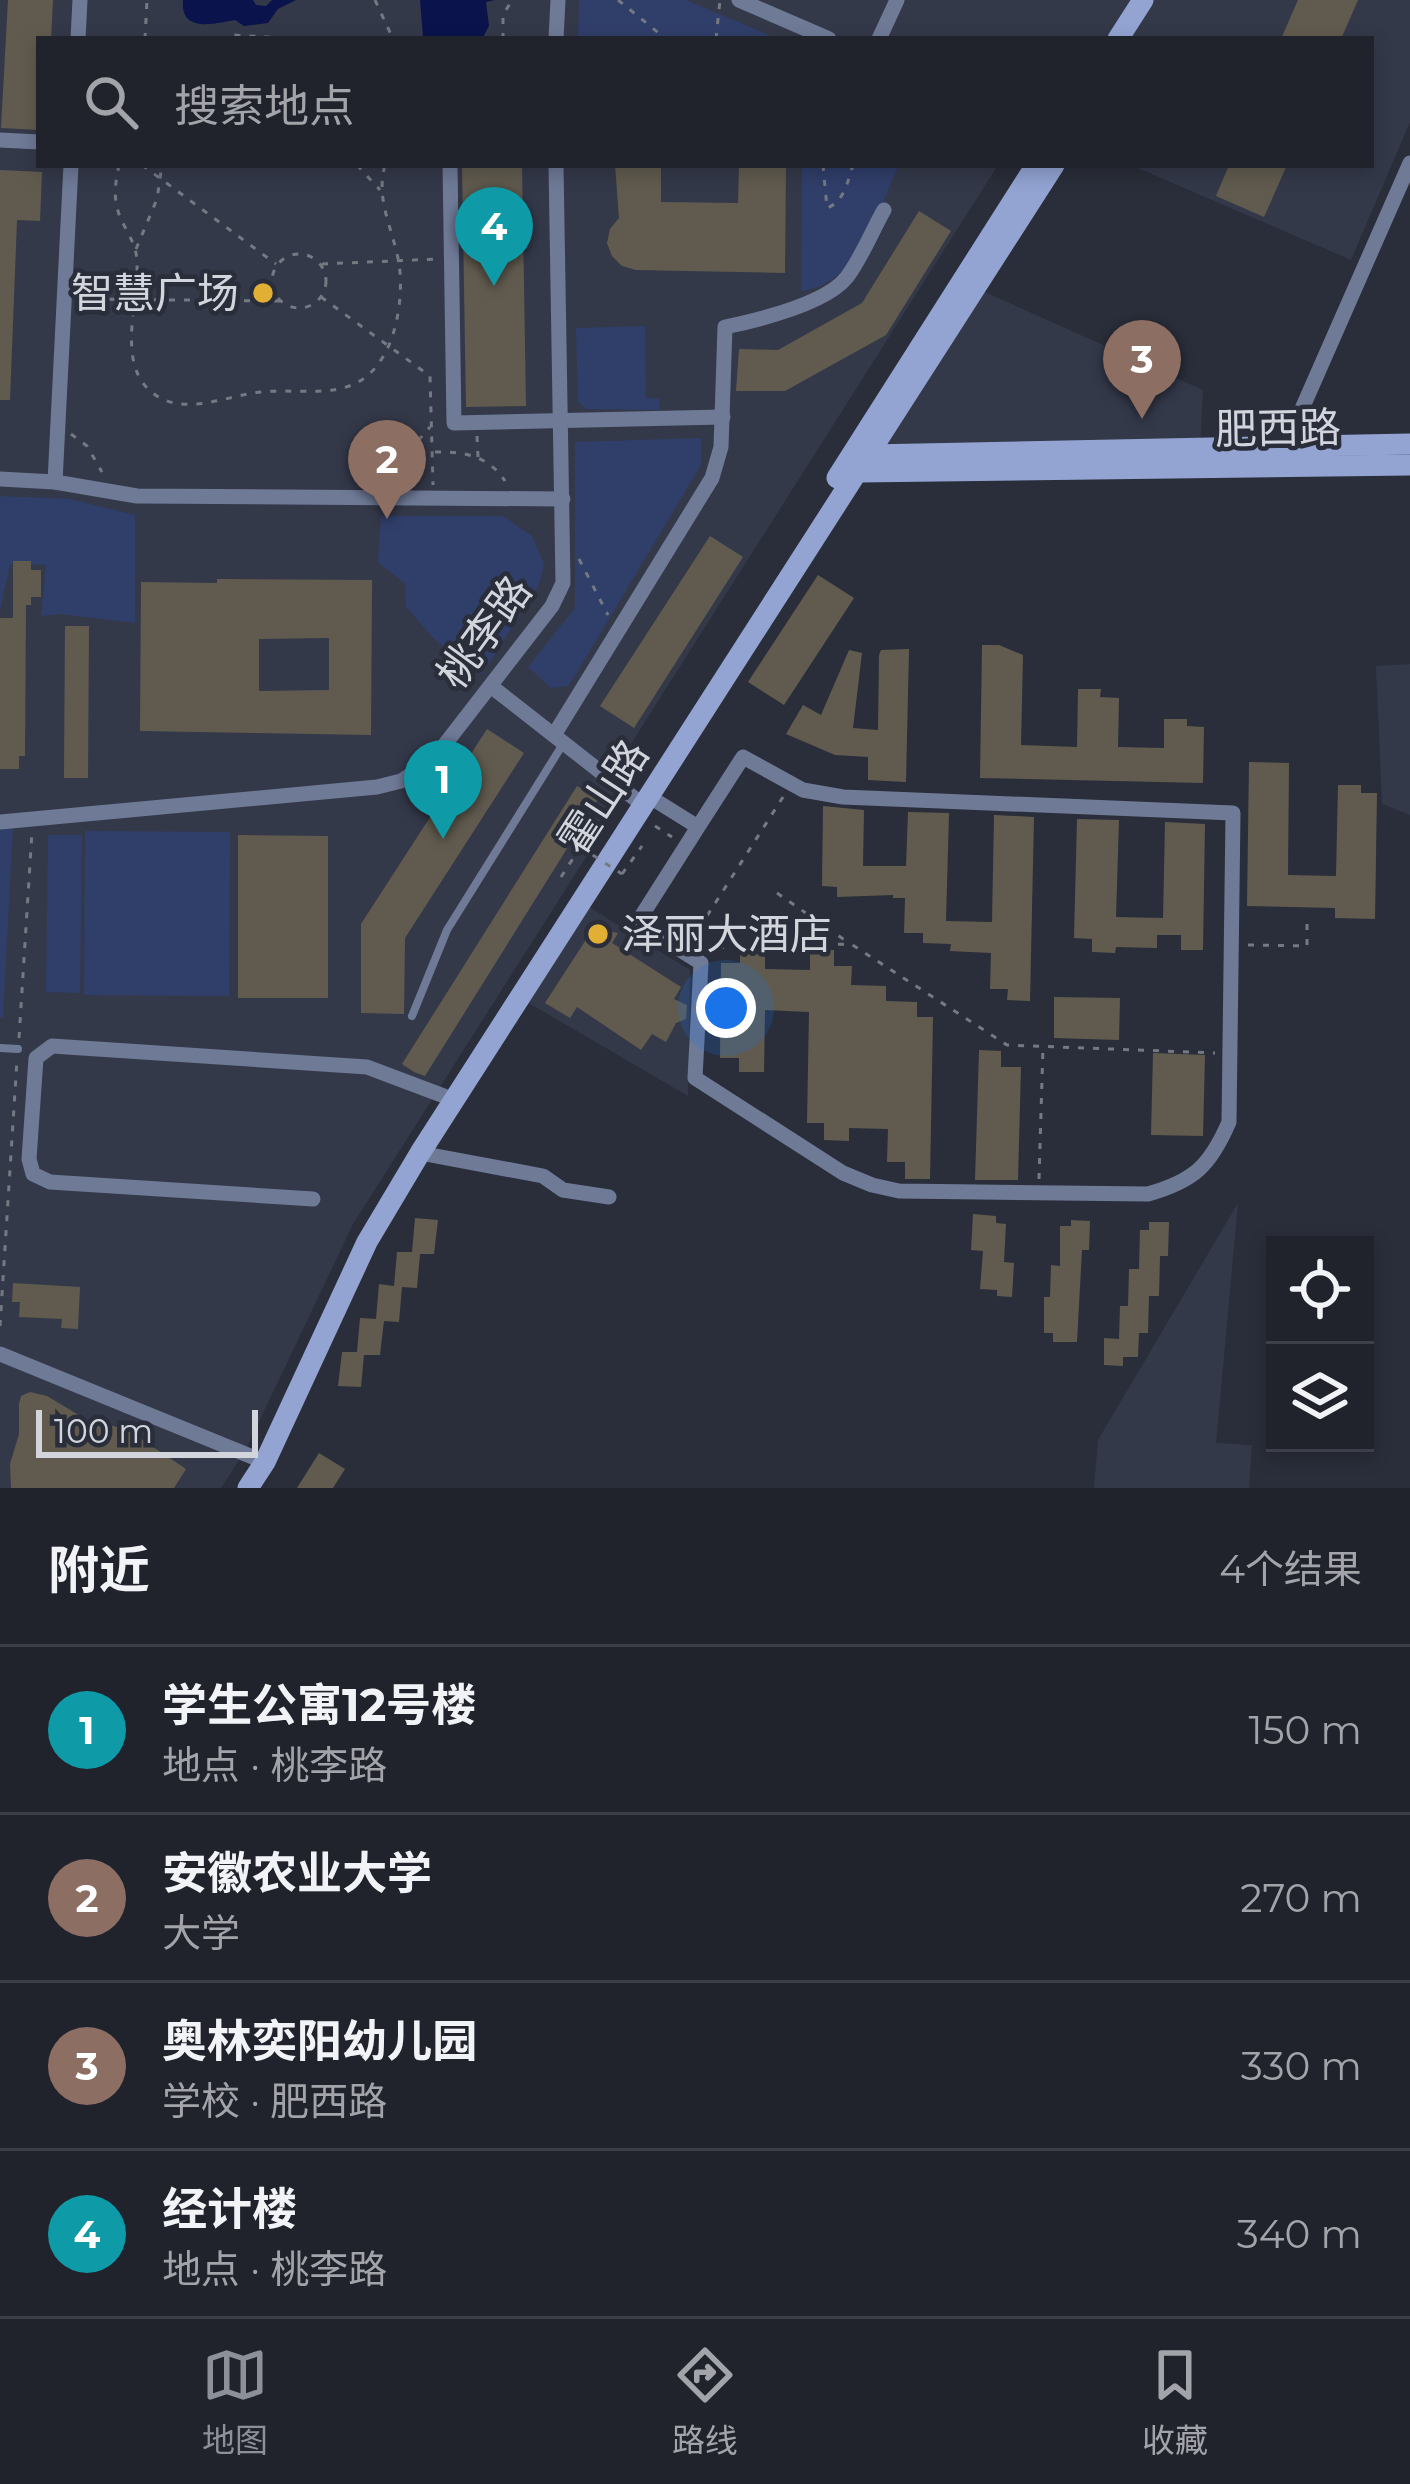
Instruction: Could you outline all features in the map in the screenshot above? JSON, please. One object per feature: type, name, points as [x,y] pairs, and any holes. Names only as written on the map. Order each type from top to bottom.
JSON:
[{"type":"main road","points":[[1120,36],[1143,0]]},
{"type":"main road","points":[[1136,36],[1159,0]]},
{"type":"main road","name":"霍山路","points":[[231,1488],[259,1459],[367,1242],[420,1153],[1034,168]]},
{"type":"main road","name":"霍山路","points":[[248,1488],[359,1231],[1052,168]]},
{"type":"main road","name":"肥西路","points":[[1280,457],[1410,444]]},
{"type":"main road","name":"肥西路","points":[[864,463],[1280,457],[1410,465]]},
{"type":"street","points":[[78,36],[80,0]]},
{"type":"street","points":[[556,36],[558,0]]},
{"type":"street","points":[[739,0],[822,36]]},
{"type":"street","points":[[880,36],[897,0]]},
{"type":"street","points":[[0,140],[36,142]]},
{"type":"street","points":[[1280,457],[1410,164]]},
{"type":"street","points":[[56,482],[71,168]]},
{"type":"street","points":[[450,168],[454,423],[723,417]]},
{"type":"street","name":"桃李路","points":[[0,821],[401,781],[432,761],[557,598],[564,574],[556,168]]},
{"type":"street","points":[[559,739],[617,632],[712,478],[722,447],[725,327],[766,318],[844,280],[884,210]]},
{"type":"street","points":[[0,478],[137,496],[563,500]]},
{"type":"street","points":[[492,687],[641,803],[698,827]]},
{"type":"street","points":[[743,757],[791,784],[815,794],[843,797],[1233,813],[1229,1122],[1217,1150],[1200,1171],[1178,1186],[1148,1194],[899,1191],[843,1173],[695,1078],[701,963],[637,923],[743,757]]},
{"type":"street","points":[[313,1199],[50,1182],[33,1174],[29,1159],[36,1058],[52,1046],[367,1067],[444,1096]]},
{"type":"street","points":[[420,1153],[543,1176],[563,1190],[609,1197]]},
{"type":"street","points":[[0,1354],[259,1459]]},
{"type":"lane","points":[[412,1016],[448,930],[559,739]]},
{"type":"lane","points":[[0,1048],[18,1049]]},
{"type":"path","points":[[145,36],[147,0]]},
{"type":"path","points":[[375,0],[392,36]]},
{"type":"path","points":[[503,36],[503,15],[512,0]]},
{"type":"path","points":[[618,0],[662,36]]},
{"type":"path","points":[[716,36],[720,0]]},
{"type":"path","points":[[228,36],[260,36]]},
{"type":"path","points":[[118,168],[118,211],[136,250]]},
{"type":"path","points":[[146,168],[278,265]]},
{"type":"path","points":[[162,168],[136,250],[138,300],[132,333],[140,377],[154,395],[178,403],[220,403],[260,392],[327,394],[353,384],[375,367],[389,346],[400,288],[399,260],[381,191],[385,168]]},
{"type":"path","points":[[360,168],[381,191]]},
{"type":"path","points":[[824,168],[827,208],[846,189],[852,168]]},
{"type":"path","points":[[281,301],[272,286],[278,265],[297,254],[320,264],[452,258]]},
{"type":"path","points":[[65,299],[281,301],[307,307],[321,297],[326,280],[320,264]]},
{"type":"path","points":[[321,297],[430,376],[433,498]]},
{"type":"path","points":[[477,423],[478,459]]},
{"type":"path","points":[[395,498],[417,442],[431,426]]},
{"type":"path","points":[[58,428],[87,446],[110,491]]},
{"type":"path","points":[[432,452],[457,451],[478,459],[502,474],[512,499]]},
{"type":"path","points":[[564,531],[617,632]]},
{"type":"path","points":[[684,952],[791,784]]},
{"type":"path","points":[[641,803],[686,846]]},
{"type":"path","points":[[561,877],[600,817]]},
{"type":"path","points":[[0,1327],[33,818]]},
{"type":"path","points":[[580,847],[622,874],[641,846]]},
{"type":"path","points":[[777,893],[1007,1046],[1230,1053]]},
{"type":"path","points":[[1231,944],[1307,946],[1307,923]]},
{"type":"path","points":[[684,952],[714,945],[851,944]]},
{"type":"path","points":[[1038,1193],[1043,1047]]},
{"type":"shaded area","points":[[0,0],[1410,0],[1410,122],[1351,260],[1138,168],[1374,168],[1374,36],[36,36],[36,168],[996,168],[610,777],[628,791],[353,1224],[246,1449],[221,1488],[0,1488]]},
{"type":"shaded area","points":[[183,0],[253,0],[266,6],[272,0],[296,0],[278,9],[268,23],[244,26],[235,20],[193,22],[187,18]]},
{"type":"shaded area","points":[[420,0],[495,0],[486,2],[489,26],[484,36],[423,36]]},
{"type":"shaded area","points":[[579,0],[686,0],[771,36],[578,36]]},
{"type":"shaded area","points":[[802,168],[898,168],[852,260],[821,286],[801,291]]},
{"type":"shaded area","points":[[976,288],[1203,390],[1200,448],[870,455]]},
{"type":"shaded area","points":[[645,326],[646,398],[659,399],[660,410],[586,409],[578,402],[576,328]]},
{"type":"shaded area","points":[[701,438],[701,465],[576,674],[568,686],[551,688],[528,667],[575,608],[575,442]]},
{"type":"shaded area","points":[[0,496],[70,499],[135,515],[135,623],[41,616],[46,565],[10,564],[0,610]]},
{"type":"shaded area","points":[[381,516],[503,516],[532,536],[544,564],[539,585],[482,674],[437,642],[406,607],[405,584],[378,562]]},
{"type":"shaded area","points":[[1410,664],[1410,815],[1382,804],[1376,666]]},
{"type":"shaded area","points":[[0,827],[13,827],[3,1017],[0,1017]]},
{"type":"shaded area","points":[[85,831],[230,832],[229,996],[84,995]]},
{"type":"shaded area","points":[[48,835],[82,835],[80,993],[46,992]]},
{"type":"shaded area","points":[[589,907],[690,970],[688,1096],[527,1002]]},
{"type":"shaded area","points":[[1238,1203],[1216,1443],[1252,1445],[1249,1488],[1094,1488],[1098,1440]]},
{"type":"building","points":[[8,0],[53,0],[51,36],[36,36],[36,130],[1,128]]},
{"type":"building","points":[[1298,0],[1358,0],[1342,36],[1282,36]]},
{"type":"building","points":[[462,168],[522,168],[526,406],[466,407]]},
{"type":"building","points":[[615,168],[661,168],[661,202],[738,203],[739,168],[786,168],[785,273],[622,266],[607,243],[619,218]]},
{"type":"building","points":[[1228,168],[1286,168],[1264,217],[1216,196]]},
{"type":"building","points":[[0,170],[42,172],[40,221],[17,220],[10,400],[0,400]]},
{"type":"building","points":[[919,211],[951,231],[886,335],[785,391],[736,391],[739,349],[778,350],[862,303]]},
{"type":"building","points":[[710,536],[743,557],[634,728],[600,706]]},
{"type":"building","points":[[13,561],[31,561],[31,570],[41,570],[41,597],[31,597],[31,605],[26,605],[25,756],[19,756],[19,769],[0,769],[0,618],[13,618]]},
{"type":"building","points":[[818,575],[854,598],[784,705],[748,682]]},
{"type":"building","points":[[217,579],[372,580],[371,735],[140,731],[141,582],[217,583]],"holes":[[[329,638],[329,690],[259,691],[259,639]]]},
{"type":"building","points":[[65,626],[89,626],[88,778],[64,778]]},
{"type":"building","points":[[982,645],[999,645],[1023,655],[1021,745],[1077,747],[1078,689],[1101,689],[1100,697],[1119,698],[1118,747],[1164,748],[1164,719],[1187,719],[1187,726],[1204,727],[1203,783],[980,778]]},
{"type":"building","points":[[909,649],[906,782],[868,780],[868,757],[835,755],[786,734],[803,705],[821,715],[849,650],[862,653],[853,728],[878,730],[879,655],[881,650]]},
{"type":"building","points":[[487,729],[524,753],[405,938],[404,1014],[361,1013],[361,924]]},
{"type":"building","points":[[1249,762],[1289,763],[1288,875],[1336,876],[1338,785],[1361,785],[1361,793],[1377,793],[1375,919],[1335,918],[1335,908],[1247,906]]},
{"type":"building","points":[[577,786],[598,799],[425,1076],[414,1072],[402,1064]]},
{"type":"building","points":[[823,806],[864,810],[863,866],[906,866],[908,812],[949,813],[946,921],[992,922],[994,815],[1034,817],[1030,1001],[1007,1000],[1008,989],[990,989],[991,953],[950,951],[951,944],[923,943],[923,933],[904,933],[905,898],[837,897],[837,887],[822,886]]},
{"type":"building","points":[[1077,819],[1119,820],[1116,917],[1163,918],[1165,822],[1205,824],[1203,950],[1181,950],[1181,935],[1157,935],[1157,948],[1116,947],[1115,953],[1092,952],[1092,939],[1074,938]]},
{"type":"building","points":[[238,835],[328,836],[328,998],[238,998]]},
{"type":"building","points":[[602,930],[618,933],[612,943],[681,987],[674,999],[687,1005],[686,1019],[676,1023],[666,1042],[652,1034],[641,1050],[577,1007],[570,1018],[545,1003],[589,935]]},
{"type":"building","points":[[740,947],[765,947],[765,969],[810,970],[810,950],[834,950],[834,966],[852,966],[851,985],[886,986],[886,1001],[917,1002],[917,1017],[933,1017],[930,1179],[905,1179],[905,1162],[887,1162],[888,1129],[849,1128],[849,1141],[824,1140],[824,1123],[807,1123],[809,1012],[765,1010],[764,1072],[739,1072],[739,1058],[720,1058],[721,963],[740,963]]},
{"type":"building","points":[[1054,997],[1120,998],[1119,1040],[1054,1038]]},
{"type":"building","points":[[979,1050],[1001,1051],[1001,1067],[1021,1067],[1018,1180],[975,1180]]},
{"type":"building","points":[[1153,1053],[1205,1055],[1203,1136],[1151,1135]]},
{"type":"building","points":[[973,1214],[996,1216],[996,1223],[1006,1224],[1004,1262],[1014,1263],[1012,1297],[980,1289],[983,1251],[971,1250]]},
{"type":"building","points":[[415,1218],[438,1220],[434,1254],[420,1254],[417,1288],[402,1287],[399,1322],[384,1321],[380,1355],[364,1355],[361,1387],[338,1386],[342,1352],[357,1352],[360,1318],[376,1319],[379,1284],[394,1286],[397,1252],[412,1252]]},
{"type":"building","points":[[1071,1220],[1090,1221],[1089,1250],[1082,1250],[1077,1342],[1053,1342],[1053,1333],[1044,1333],[1044,1297],[1050,1297],[1051,1265],[1060,1266],[1060,1226],[1071,1226]]},
{"type":"building","points":[[1149,1222],[1169,1222],[1168,1256],[1160,1256],[1159,1296],[1149,1296],[1148,1333],[1139,1333],[1138,1357],[1123,1357],[1123,1366],[1104,1365],[1104,1338],[1119,1339],[1120,1306],[1128,1306],[1129,1269],[1139,1269],[1140,1230],[1149,1230]]},
{"type":"building","points":[[13,1283],[80,1287],[78,1329],[61,1328],[62,1319],[19,1317],[20,1302],[12,1302]]},
{"type":"building","points":[[30,1392],[47,1396],[87,1420],[126,1429],[186,1469],[174,1488],[11,1488],[19,1404],[21,1396]]},
{"type":"building","points":[[319,1453],[345,1469],[333,1488],[297,1488]]},
{"type":"place","name":"经计楼","points":[[494,286]]},
{"type":"place","name":"智慧广场","points":[[263,293]]},
{"type":"place","name":"奥林奕阳幼儿园","points":[[1142,419]]},
{"type":"place","name":"安徽农业大学","points":[[387,519]]},
{"type":"place","name":"学生公寓12号楼","points":[[443,839]]},
{"type":"place","name":"泽丽大酒店","points":[[598,934]]}]
